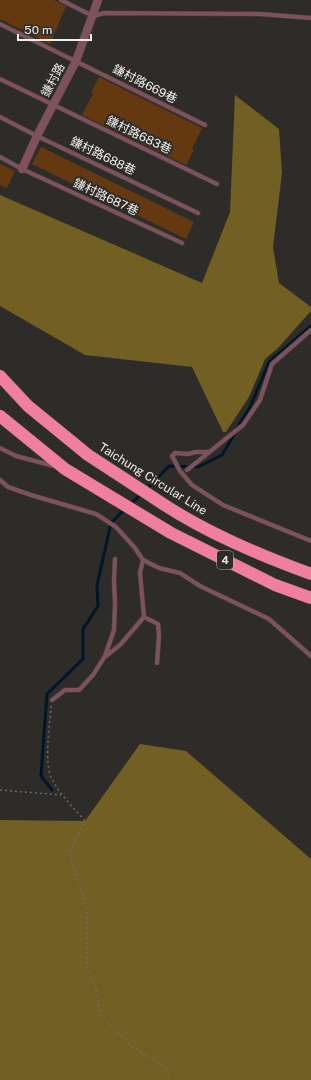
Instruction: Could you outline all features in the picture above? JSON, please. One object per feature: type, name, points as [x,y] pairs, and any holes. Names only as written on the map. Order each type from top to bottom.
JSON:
[{"type":"highway","name":"Taichung Circular Line","points":[[0,376],[28,406],[88,455],[153,498],[188,520],[276,561],[311,574]]},
{"type":"highway","name":"4","points":[[0,416],[65,469],[171,533],[275,585],[311,598]]},
{"type":"street","name":"鎌村路","points":[[22,169],[37,136],[76,61],[98,0]]},
{"type":"lane","points":[[61,0],[93,16],[104,13],[252,14],[311,18]]},
{"type":"lane","name":"鎌村路669巷","points":[[0,24],[205,126]]},
{"type":"lane","name":"鎌村路683巷","points":[[0,79],[217,184]]},
{"type":"lane","name":"鎌村路688巷","points":[[0,117],[198,213]]},
{"type":"lane","name":"鎌村路687巷","points":[[0,158],[182,243]]},
{"type":"lane","points":[[187,470],[243,425],[260,400],[272,364],[289,351],[311,330]]},
{"type":"lane","points":[[0,448],[16,456],[65,469]]},
{"type":"lane","points":[[209,452],[196,452],[188,454],[175,453],[172,456],[180,471],[192,485],[223,505],[311,541]]},
{"type":"lane","points":[[0,480],[8,487],[96,514],[116,527],[135,548],[143,560],[159,568],[180,573],[200,586],[269,619],[311,656]]},
{"type":"lane","points":[[106,656],[114,630],[116,604],[114,580],[115,559]]},
{"type":"lane","points":[[52,700],[65,690],[79,690],[106,656],[120,645],[144,617],[140,573],[143,560]]},
{"type":"lane","points":[[144,617],[158,624],[159,636],[157,663]]},
{"type":"path","points":[[52,700],[48,760],[51,776],[61,794],[85,821],[69,853],[87,908],[87,968],[97,990],[99,1014],[131,1046],[166,1067],[170,1080]]},
{"type":"path","points":[[0,790],[61,794]]},
{"type":"shaded area","points":[[235,95],[279,129],[282,173],[273,247],[279,283],[311,307],[311,311],[278,348],[265,359],[249,397],[226,432],[223,432],[192,367],[85,355],[0,306],[0,195],[202,283],[230,212]]},
{"type":"shaded area","points":[[140,744],[186,751],[311,859],[311,1080],[0,1080],[0,820],[85,821]]},
{"type":"building","points":[[0,0],[54,0],[66,6],[50,44],[0,19]]},
{"type":"building","points":[[99,77],[202,128],[192,149],[194,150],[186,165],[82,115],[93,94],[91,93]]},
{"type":"building","points":[[41,147],[194,222],[186,239],[32,164]]},
{"type":"building","points":[[0,164],[15,171],[7,188],[0,185]]},
{"type":"waterway","points":[[237,428],[250,407],[269,362],[311,326]]},
{"type":"waterway","points":[[147,489],[169,466],[198,467],[222,455],[235,433]]},
{"type":"waterway","points":[[129,506],[141,494]]},
{"type":"waterway","points":[[52,790],[41,776],[47,694],[83,659],[83,629],[98,606],[97,585],[111,523],[125,509]]}]
